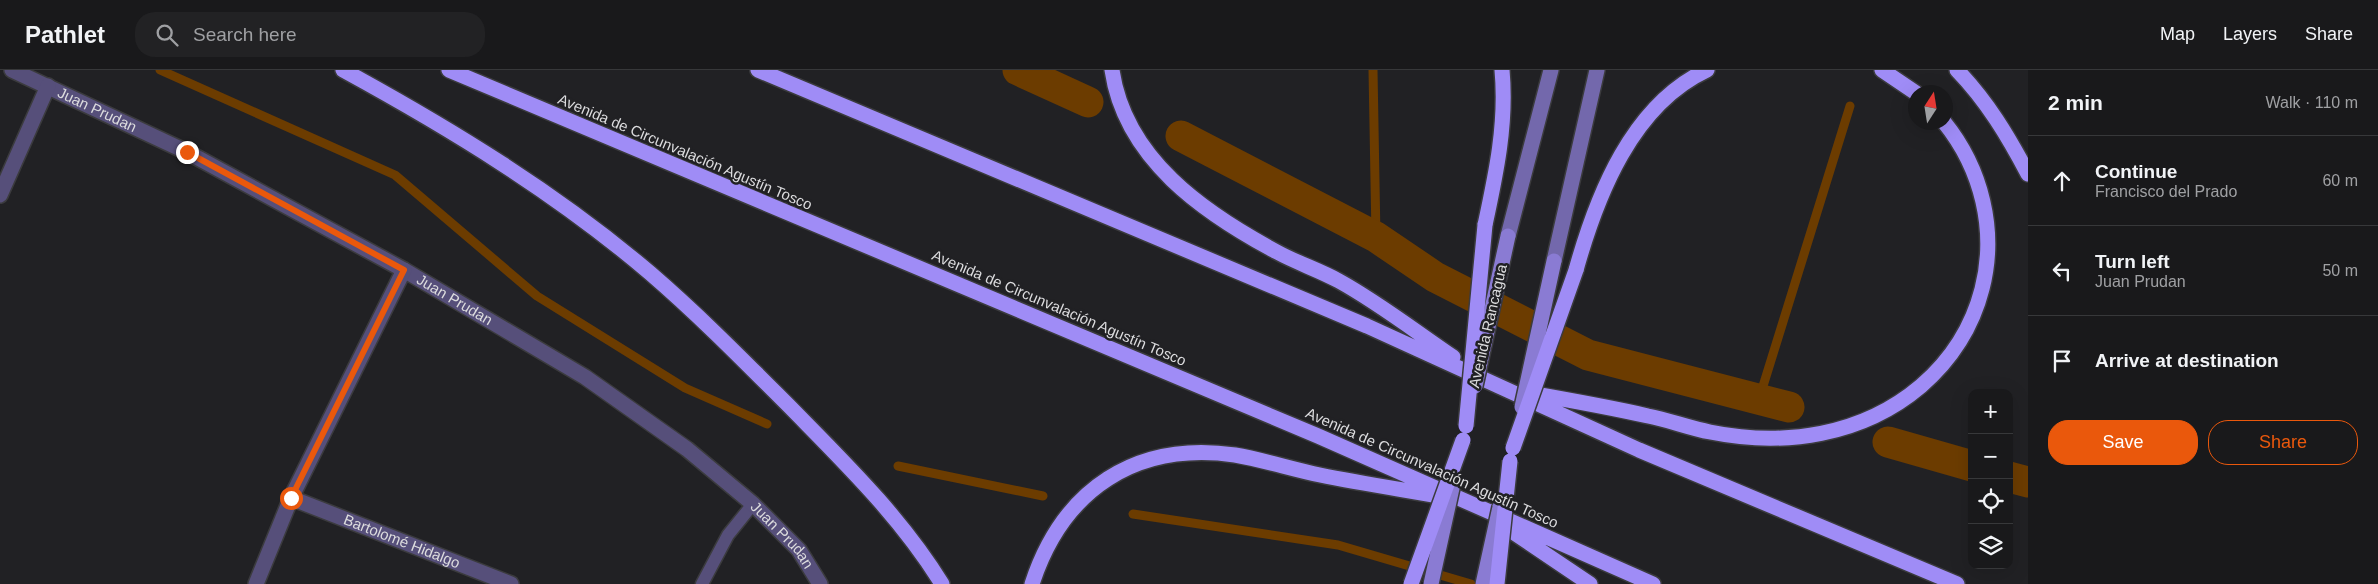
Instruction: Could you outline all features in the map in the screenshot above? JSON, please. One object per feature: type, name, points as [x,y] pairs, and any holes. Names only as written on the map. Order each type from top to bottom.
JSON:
[{"type":"highway","points":[[343,70],[491,156],[554,199],[649,272],[740,357],[864,483],[914,542],[942,584]]},
{"type":"highway","name":"Avenida de Circunvalación Agustín Tosco","points":[[449,70],[1309,432],[1653,584]]},
{"type":"highway","points":[[758,70],[1358,322],[1638,450],[1957,584]]},
{"type":"highway","points":[[1112,70],[1114,83],[1124,110],[1139,139],[1155,162],[1175,184],[1203,208],[1279,253],[1339,281],[1490,381]]},
{"type":"highway","points":[[1411,584],[1465,433],[1485,225],[1495,179],[1503,122],[1502,70]]},
{"type":"highway","points":[[1498,584],[1512,454],[1576,270],[1588,226],[1618,162],[1653,112],[1673,92],[1707,70]]},
{"type":"highway","points":[[1882,70],[1908,88]]},
{"type":"highway","points":[[1957,70],[1978,92],[1998,119],[2028,174]]},
{"type":"highway","points":[[1505,388],[1651,416],[1686,427],[1738,437],[1806,436],[1858,424],[1886,411],[1928,380],[1951,355],[1968,328],[1979,302],[1986,273],[1988,246],[1980,186],[1969,160],[1949,130]]},
{"type":"highway","points":[[1032,584],[1050,542],[1064,520],[1082,500],[1102,482],[1123,470],[1147,459],[1172,454],[1233,455],[1270,461],[1318,475],[1462,500]]},
{"type":"highway","points":[[1477,507],[1590,584]]},
{"type":"main road","name":"Avenida Rancagua","points":[[1431,584],[1508,236],[1551,70]]},
{"type":"main road","points":[[1482,584],[1597,70]]},
{"type":"street","name":"Juan Prudan","points":[[12,70],[187,152],[404,270],[585,377],[687,449],[753,504],[799,550],[820,584]]},
{"type":"street","points":[[0,196],[48,86]]},
{"type":"street","points":[[256,584],[291,498],[404,270]]},
{"type":"street","name":"Bartolomé Hidalgo","points":[[291,498],[511,584]]},
{"type":"lane","points":[[702,584],[728,535],[753,504]]},
{"type":"waterway","points":[[160,70],[395,175],[537,296],[685,388],[767,424]]},
{"type":"waterway","points":[[1018,70],[1088,102]]},
{"type":"waterway","points":[[1373,70],[1376,237]]},
{"type":"waterway","points":[[1759,399],[1850,106]]},
{"type":"waterway","points":[[1181,136],[1376,237],[1435,277],[1588,355],[1789,407]]},
{"type":"waterway","points":[[1888,442],[1968,465]]},
{"type":"waterway","points":[[898,466],[1043,496]]},
{"type":"waterway","points":[[2013,478],[2028,482]]},
{"type":"waterway","points":[[1133,514],[1338,545],[1471,584]]},
{"type":"route","points":[[187,152],[404,270],[291,498]]}]
